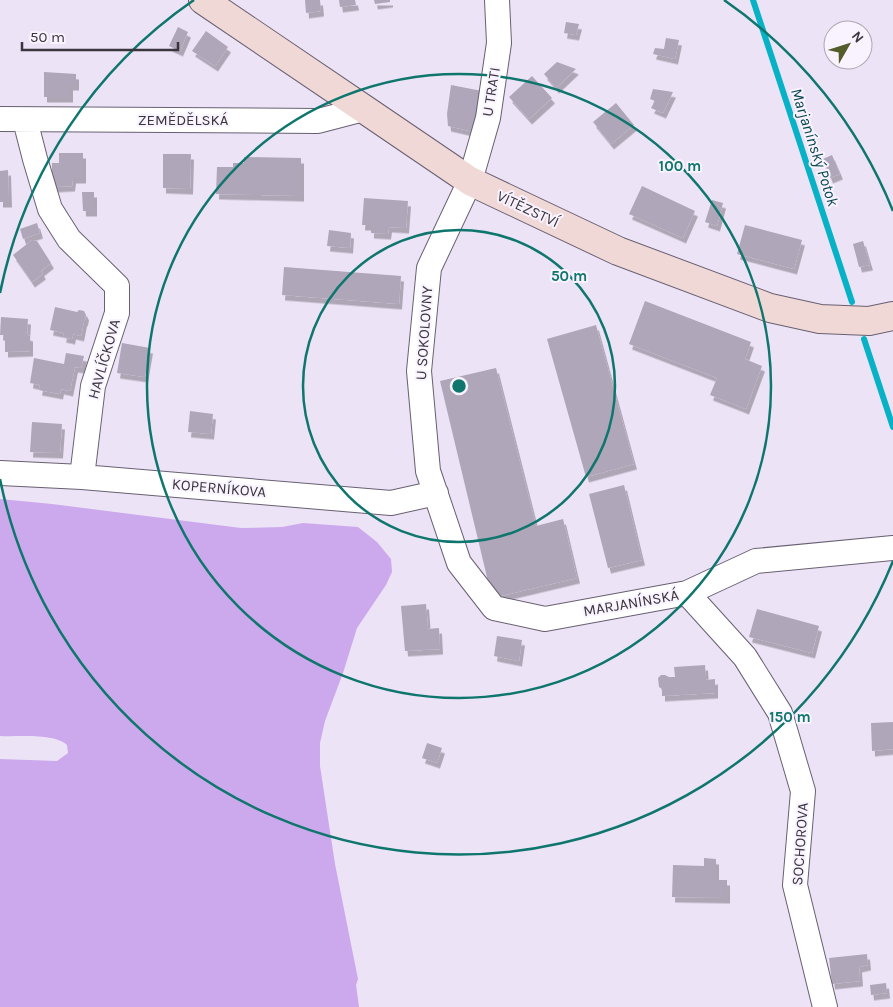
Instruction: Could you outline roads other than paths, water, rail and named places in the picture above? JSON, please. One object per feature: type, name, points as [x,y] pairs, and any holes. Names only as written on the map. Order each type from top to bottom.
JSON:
[{"type":"main road","name":"VÍTĚZSTVÍ","points":[[202,0],[470,181],[618,250],[770,308],[820,319],[869,321],[893,316]]},
{"type":"street","name":"U TRATI","points":[[470,181],[488,118],[499,43],[497,0]]},
{"type":"street","name":"ZEMĚDĚLSKÁ","points":[[0,119],[318,121],[364,109]]},
{"type":"street","name":"HAVLÍČKOVA","points":[[25,120],[50,210],[69,239],[117,286],[117,313],[94,386],[82,477]]},
{"type":"street","name":"U SOKOLOVNY","points":[[436,493],[428,471],[419,371],[429,268],[470,181]]},
{"type":"street","name":"KOPERNÍKOVA","points":[[0,473],[82,477],[391,503],[436,493]]},
{"type":"street","name":"MARJANÍNSKÁ","points":[[436,493],[459,563],[494,608],[545,619],[686,593],[756,561],[893,548]]},
{"type":"street","name":"SOCHOROVA","points":[[686,593],[745,657],[780,713],[803,792],[795,885],[825,1007]]},
{"type":"waterway","name":"Marjanínský Potok","points":[[753,0],[852,302]]},
{"type":"waterway","name":"Marjanínský Potok","points":[[864,339],[893,427]]}]
